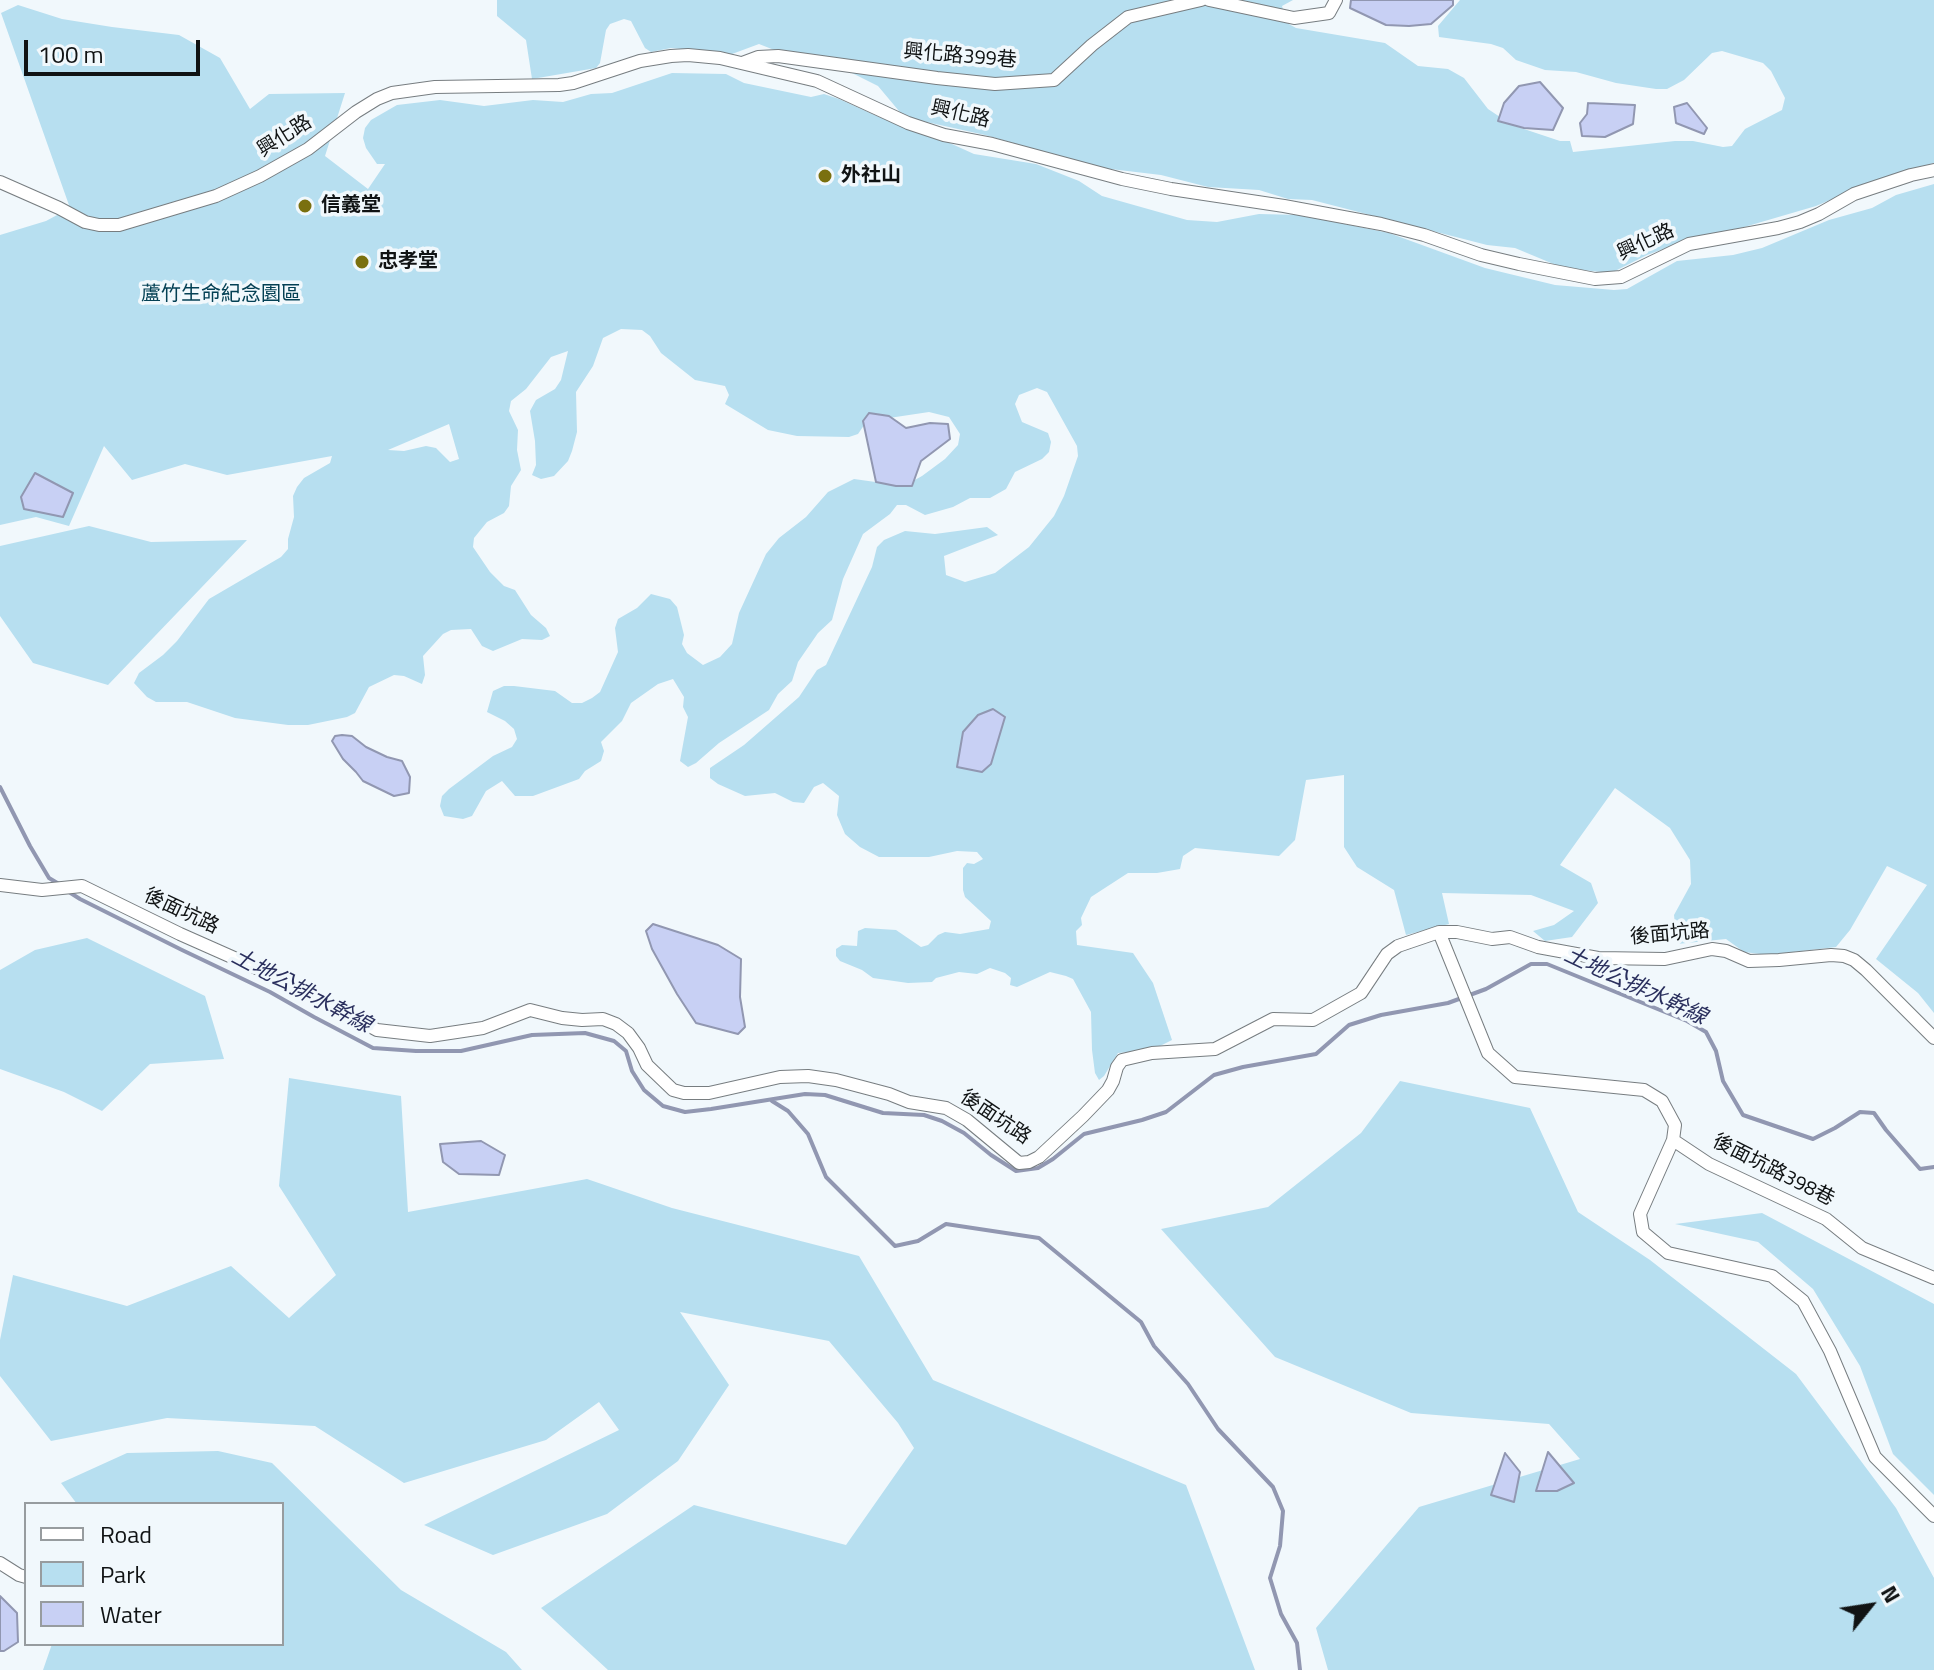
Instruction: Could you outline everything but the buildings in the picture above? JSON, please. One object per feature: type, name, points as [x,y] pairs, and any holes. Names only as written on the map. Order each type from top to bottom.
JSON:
[{"type":"street","name":"興化路399巷","points":[[742,63],[758,57],[778,56],[995,84],[1054,80],[1128,17],[1201,0]]},
{"type":"street","points":[[1209,0],[1294,18],[1329,13],[1336,0]]},
{"type":"street","name":"興化路","points":[[0,182],[85,222],[119,225],[201,201],[260,176],[308,149],[356,112],[392,93],[435,87],[559,85],[640,61],[688,55],[720,58],[817,81],[908,123],[944,135],[992,144],[1122,179],[1381,224],[1481,255],[1595,279],[1621,277],[1689,244],[1800,222],[1854,194],[1934,170]]},
{"type":"street","name":"後面坑路","points":[[0,885],[57,890],[77,886],[93,890],[180,934],[286,981],[377,1030],[430,1036],[483,1028],[530,1010],[562,1018],[603,1019],[628,1033],[647,1065],[673,1090],[709,1093],[780,1077],[808,1076],[836,1080],[909,1102],[946,1108],[967,1120],[1019,1163],[1039,1157],[1083,1116],[1108,1090],[1122,1060],[1152,1053],[1215,1049],[1273,1019],[1313,1020],[1361,993],[1387,954],[1398,946],[1439,932],[1492,939],[1510,937],[1538,947],[1598,958],[1665,959],[1712,949],[1726,951],[1749,961],[1844,956],[1866,970],[1934,1038]]},
{"type":"street","points":[[1439,932],[1488,1053],[1515,1077],[1644,1090],[1662,1101],[1675,1125],[1673,1140],[1640,1214],[1643,1232],[1668,1253],[1772,1276],[1803,1301],[1830,1351],[1875,1457],[1934,1516]]},
{"type":"street","name":"後面坑路398巷","points":[[1673,1140],[1709,1164],[1826,1219],[1862,1248],[1934,1278]]},
{"type":"street","points":[[0,1563],[24,1576]]},
{"type":"green space","points":[[497,0],[1293,0],[1282,6],[1287,23],[1296,28],[1385,43],[1418,66],[1448,69],[1464,78],[1488,109],[1512,125],[1560,141],[1570,141],[1573,152],[1675,141],[1732,146],[1745,129],[1782,110],[1785,98],[1771,71],[1763,63],[1722,51],[1712,53],[1684,80],[1667,89],[1656,89],[1616,83],[1576,72],[1545,70],[1516,60],[1503,48],[1491,44],[1439,37],[1438,26],[1460,0],[1934,0],[1934,163],[1879,179],[1816,206],[1717,235],[1691,239],[1647,255],[1611,273],[1563,268],[1515,248],[1487,245],[1312,200],[1288,199],[1259,190],[1208,187],[1161,175],[1102,168],[985,135],[904,117],[878,86],[844,69],[787,55],[759,44],[732,54],[671,48],[651,52],[645,48],[631,21],[624,19],[610,24],[606,30],[600,63],[596,68],[532,79],[526,40],[497,16]]},
{"type":"green space","name":"蘆竹生命紀念園區","points":[[18,5],[62,19],[179,35],[220,58],[250,109],[269,94],[345,93],[325,156],[368,189],[385,164],[377,164],[366,148],[363,138],[365,128],[371,120],[397,105],[440,100],[484,106],[533,100],[563,102],[591,94],[612,93],[672,73],[726,74],[744,83],[811,97],[824,94],[879,117],[921,130],[974,154],[1036,164],[1079,181],[1102,196],[1187,220],[1217,222],[1259,214],[1300,215],[1389,233],[1485,268],[1555,285],[1627,289],[1677,261],[1733,255],[1762,248],[1829,220],[1872,208],[1896,195],[1934,184],[1934,1013],[1918,993],[1876,959],[1927,885],[1887,866],[1850,930],[1836,947],[1768,955],[1744,952],[1726,939],[1677,944],[1674,915],[1691,884],[1690,860],[1670,828],[1615,788],[1560,865],[1591,883],[1598,903],[1572,937],[1545,941],[1533,931],[1554,925],[1574,911],[1531,895],[1442,893],[1449,924],[1406,935],[1394,890],[1357,867],[1344,847],[1344,775],[1306,780],[1295,840],[1279,856],[1195,848],[1183,856],[1180,869],[1128,873],[1091,897],[1081,918],[1082,925],[1076,931],[1077,945],[1133,953],[1153,983],[1172,1040],[1152,1050],[1118,1053],[1099,1080],[1092,1050],[1091,1012],[1073,979],[1050,972],[1017,987],[1010,985],[1011,978],[1005,973],[990,968],[977,974],[959,972],[932,982],[908,983],[873,978],[840,961],[836,949],[842,945],[857,946],[858,931],[865,928],[896,930],[921,947],[945,932],[960,934],[989,929],[991,921],[965,897],[963,890],[963,868],[967,863],[974,864],[983,859],[977,852],[957,851],[929,857],[879,857],[845,834],[837,815],[839,796],[823,783],[814,787],[804,803],[793,802],[775,793],[745,796],[710,778],[710,768],[744,745],[799,697],[817,670],[826,665],[872,567],[877,547],[884,540],[905,531],[935,534],[987,527],[998,535],[944,556],[946,575],[965,582],[995,573],[1029,547],[1054,516],[1078,456],[1077,446],[1047,392],[1037,388],[1019,395],[1015,404],[1022,422],[1048,433],[1051,442],[1049,452],[1042,459],[1015,472],[1006,489],[990,498],[970,498],[953,507],[925,515],[906,505],[897,505],[863,534],[843,579],[832,620],[818,633],[798,662],[792,681],[778,694],[769,710],[688,767],[680,761],[688,717],[683,707],[684,697],[673,679],[658,684],[631,703],[622,721],[601,742],[604,751],[601,761],[579,779],[533,796],[515,796],[502,781],[486,791],[472,816],[463,819],[444,816],[440,806],[442,796],[449,789],[493,756],[512,747],[517,739],[514,729],[487,712],[493,691],[514,686],[555,691],[572,703],[582,703],[592,698],[600,692],[618,652],[615,628],[618,619],[637,608],[651,594],[670,599],[677,607],[684,635],[682,644],[687,653],[703,665],[720,657],[732,644],[739,613],[766,554],[779,538],[806,517],[828,492],[854,479],[904,486],[922,476],[958,445],[960,434],[949,417],[929,412],[869,418],[858,434],[849,437],[797,436],[768,430],[725,404],[729,395],[725,386],[695,380],[661,353],[642,330],[621,329],[603,338],[593,366],[576,392],[577,432],[568,461],[554,476],[541,479],[532,475],[536,465],[530,411],[536,400],[555,389],[561,380],[568,351],[551,357],[526,389],[511,401],[509,411],[518,430],[517,450],[521,470],[511,486],[509,506],[504,513],[487,522],[474,538],[473,547],[490,572],[504,586],[515,590],[531,615],[546,628],[550,636],[542,640],[522,639],[493,651],[482,646],[471,629],[451,630],[443,634],[423,656],[425,675],[422,684],[394,675],[369,687],[355,713],[308,725],[235,718],[187,702],[156,702],[134,683],[139,673],[177,641],[209,599],[281,557],[288,549],[294,517],[293,496],[297,487],[304,478],[330,463],[332,456],[227,475],[185,464],[132,480],[104,446],[69,526],[36,517],[0,525],[0,235],[46,221],[70,208],[1,13]],"holes":[[[449,424],[459,459],[450,462],[436,448],[426,446],[404,451],[388,450]]]},
{"type":"green space","points":[[89,526],[151,542],[247,540],[108,685],[33,663],[0,616],[0,546]]},
{"type":"green space","points":[[87,938],[205,996],[224,1059],[150,1064],[102,1111],[64,1092],[0,1069],[0,970],[35,950]]},
{"type":"green space","points":[[289,1078],[401,1096],[408,1212],[587,1179],[672,1208],[859,1256],[933,1380],[1186,1485],[1255,1670],[608,1670],[541,1608],[694,1505],[846,1545],[914,1448],[898,1423],[829,1341],[680,1312],[729,1385],[678,1461],[607,1514],[493,1555],[424,1525],[619,1430],[599,1402],[546,1440],[404,1483],[315,1426],[167,1418],[51,1441],[0,1376],[0,1340],[13,1275],[127,1306],[231,1266],[289,1318],[336,1275],[279,1186]]},
{"type":"green space","points":[[1400,1081],[1530,1108],[1578,1212],[1650,1260],[1796,1374],[1896,1508],[1934,1578],[1934,1670],[1328,1670],[1316,1628],[1419,1507],[1580,1459],[1549,1424],[1411,1413],[1275,1357],[1161,1229],[1268,1207],[1361,1133]]},
{"type":"green space","points":[[1762,1213],[1934,1304],[1934,1495],[1893,1454],[1860,1366],[1813,1289],[1758,1242],[1675,1224]]},
{"type":"green space","points":[[218,1451],[272,1463],[401,1590],[506,1652],[522,1670],[43,1670],[51,1646],[284,1646],[284,1502],[75,1502],[61,1483],[127,1453]]},
{"type":"water","points":[[1351,0],[1453,0],[1453,5],[1431,24],[1386,25],[1350,8]]},
{"type":"water","points":[[1540,82],[1563,108],[1553,130],[1524,128],[1498,121],[1504,103],[1519,86]]},
{"type":"water","points":[[1588,103],[1635,105],[1633,124],[1605,137],[1582,136],[1580,123],[1587,114]]},
{"type":"water","points":[[1687,103],[1707,128],[1704,134],[1676,123],[1674,107]]},
{"type":"water","points":[[869,413],[889,416],[906,428],[930,423],[948,424],[950,439],[921,461],[912,486],[876,482],[863,421]]},
{"type":"water","points":[[35,473],[73,493],[63,517],[24,509],[21,497]]},
{"type":"water","points":[[993,709],[1005,717],[991,764],[982,772],[957,767],[963,732],[978,715]]},
{"type":"water","points":[[335,736],[352,736],[366,747],[402,761],[410,777],[409,793],[394,796],[363,781],[332,741]]},
{"type":"water","points":[[653,924],[718,945],[741,959],[740,997],[745,1027],[738,1034],[696,1023],[652,949],[646,931]]},
{"type":"water","points":[[481,1141],[505,1155],[499,1175],[459,1174],[443,1162],[440,1144]]},
{"type":"water","points":[[1548,1452],[1574,1483],[1557,1491],[1536,1491]]},
{"type":"water","points":[[1505,1453],[1520,1472],[1514,1502],[1491,1495]]},
{"type":"water","points":[[0,1596],[17,1613],[18,1642],[4,1651],[0,1651]]},
{"type":"waterway","name":"土地公排水幹線","points":[[0,787],[49,878],[59,884]]},
{"type":"waterway","name":"土地公排水幹線","points":[[69,892],[270,992],[373,1048],[461,1051],[532,1035],[585,1033],[614,1041],[626,1051],[632,1071],[644,1090],[663,1106],[685,1112],[805,1094],[825,1095],[883,1113],[924,1115],[942,1121],[1016,1171],[1038,1168],[1084,1134],[1166,1112],[1214,1075],[1316,1054],[1349,1025],[1381,1015],[1448,1003],[1486,989],[1531,964],[1547,964],[1687,1021],[1706,1032],[1716,1051],[1723,1081],[1743,1115],[1813,1139],[1860,1112],[1874,1113],[1920,1169],[1934,1167]]},
{"type":"waterway","points":[[772,1101],[788,1111],[808,1134],[826,1177],[895,1246],[918,1241],[946,1224],[1039,1238],[1141,1322],[1154,1346],[1188,1384],[1218,1429],[1273,1487],[1283,1511],[1280,1546],[1270,1578],[1281,1614],[1297,1643],[1300,1670]]},
{"type":"place","name":"外社山","points":[[825,176]]},
{"type":"place","name":"信義堂","points":[[305,206]]},
{"type":"place","name":"忠孝堂","points":[[362,262]]}]
